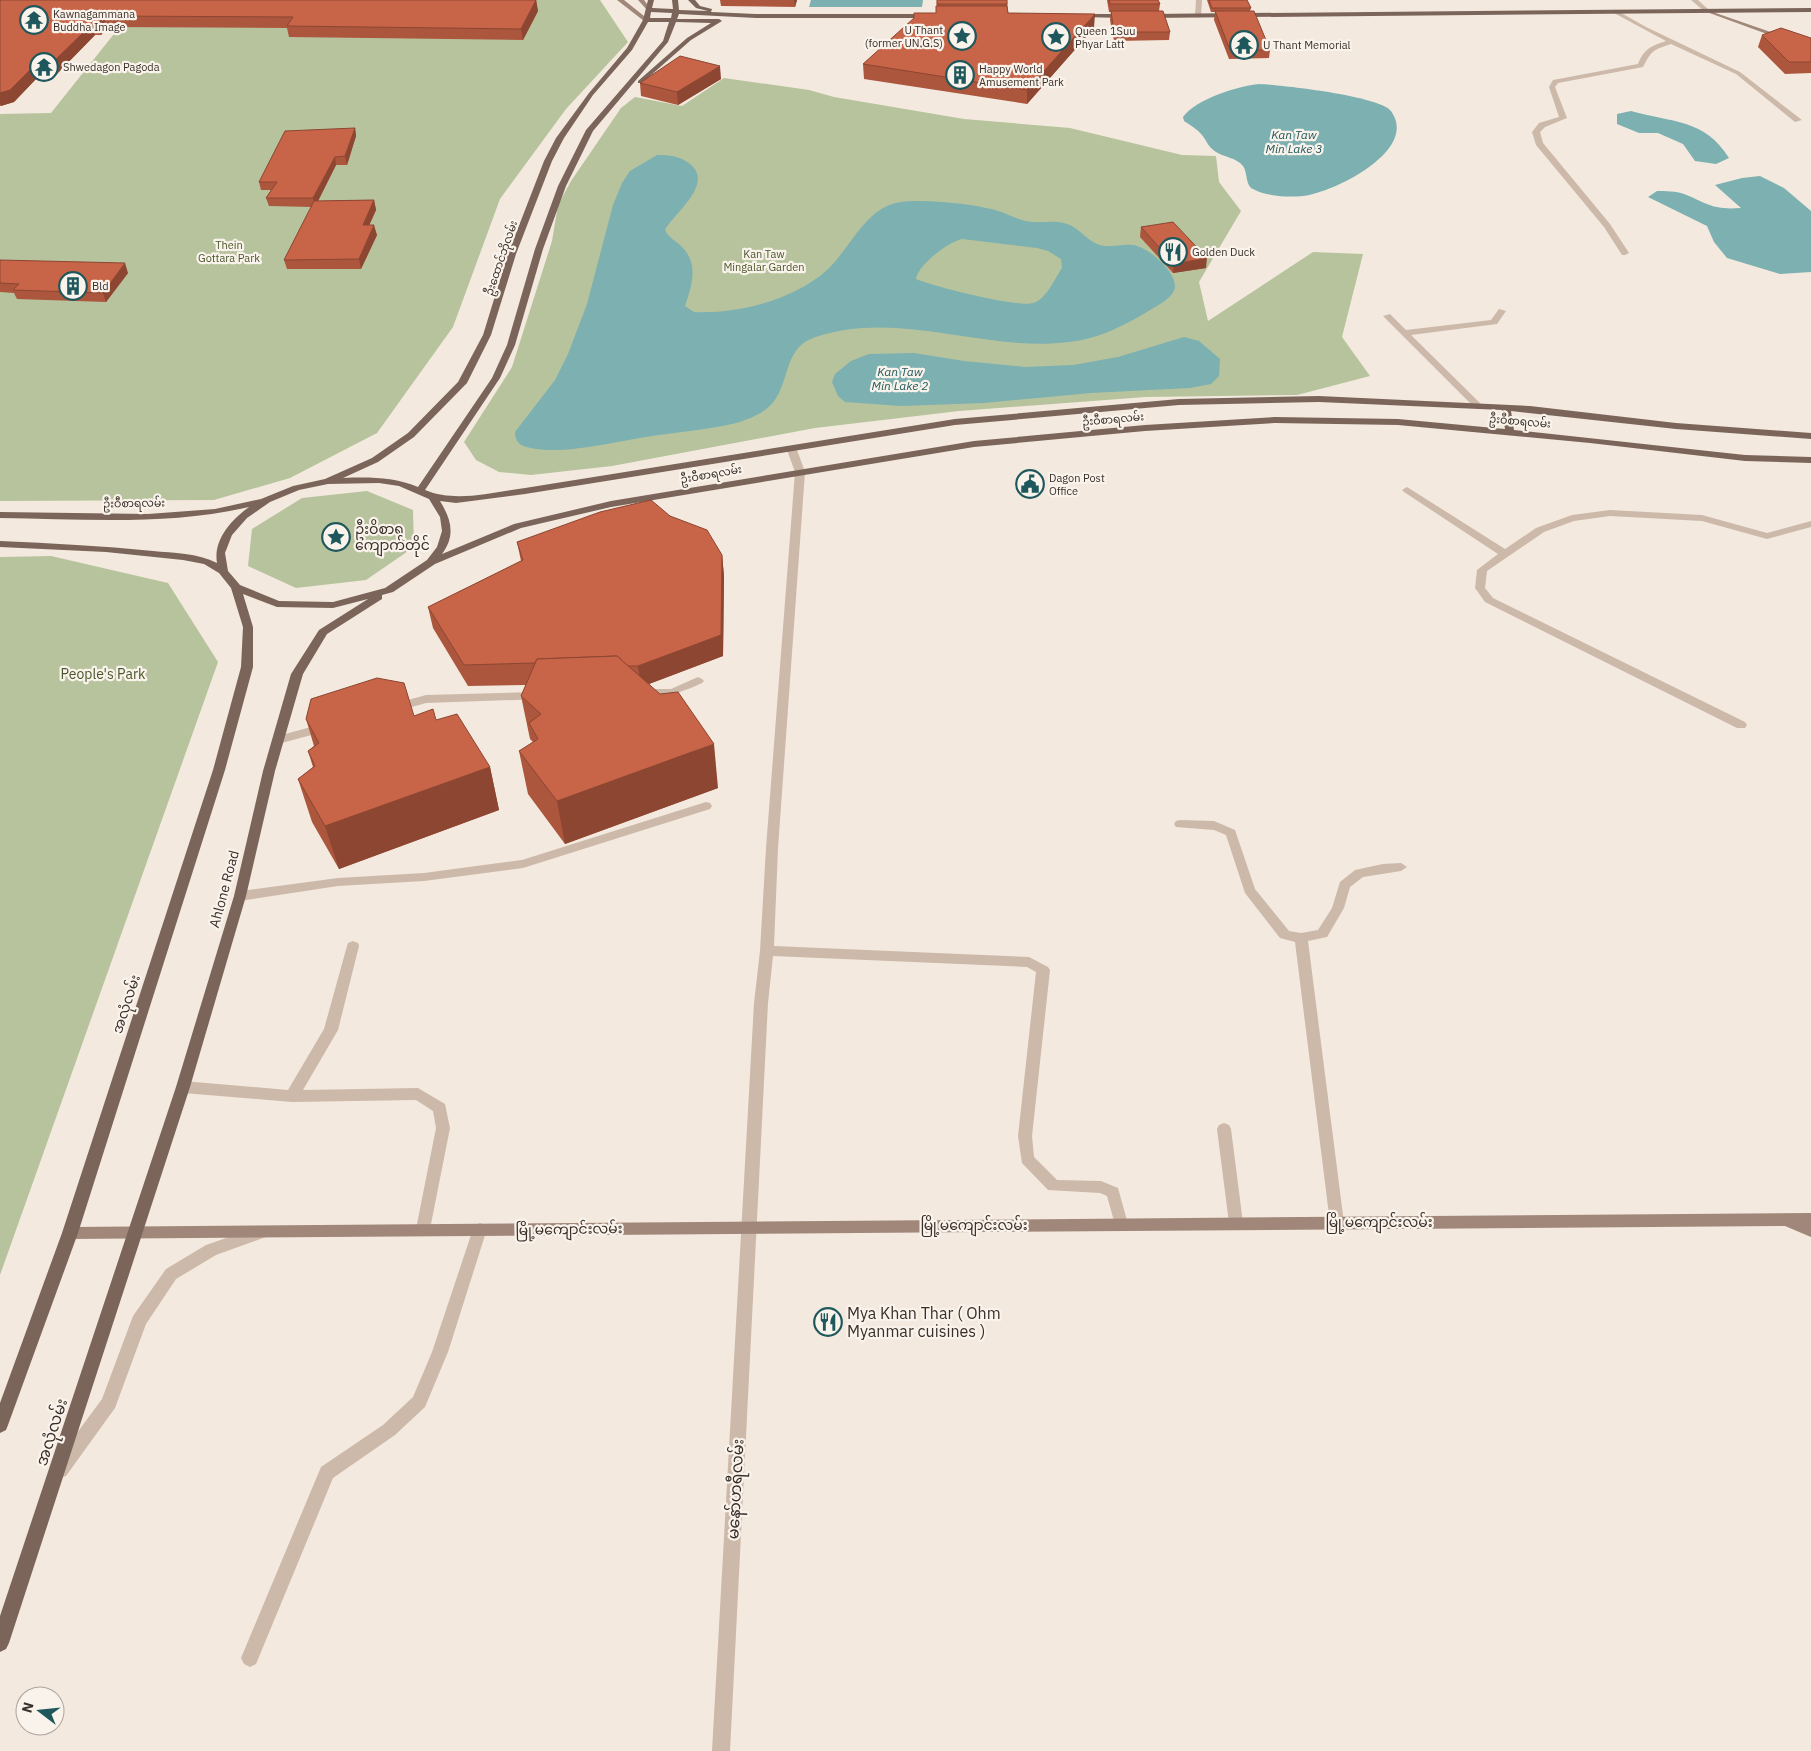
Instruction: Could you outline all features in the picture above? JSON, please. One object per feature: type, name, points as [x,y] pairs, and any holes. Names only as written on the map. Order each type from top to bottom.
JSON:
[{"type":"main road","points":[[620,0],[646,20],[719,21],[756,16]]},
{"type":"main road","points":[[641,0],[650,10],[676,12],[756,16],[943,16]]},
{"type":"main road","name":"ဦးထောင်ဘိုလမ်း","points":[[328,481],[375,460],[411,435],[462,383],[487,335],[512,254],[548,160],[560,138],[591,94],[630,49],[646,20],[651,0]]},
{"type":"main road","points":[[420,491],[496,378],[511,345],[539,249],[562,186],[590,130],[666,41],[676,12],[675,0]]},
{"type":"main road","points":[[691,0],[698,7],[722,13]]},
{"type":"main road","points":[[1706,10],[1811,48]]},
{"type":"main road","points":[[1069,16],[1811,10]]},
{"type":"main road","points":[[590,130],[689,39],[719,21]]},
{"type":"main road","name":"ဦးဝီစာရလမ်း","points":[[431,562],[518,526],[611,504],[974,444],[1146,428],[1319,399],[1506,408],[1676,426],[1811,436]]},
{"type":"main road","name":"ဦးဝီစာရလမ်း","points":[[432,497],[456,500],[525,491],[792,450],[955,422],[1179,402],[1249,411],[1398,422],[1745,458],[1811,460]]},
{"type":"main road","points":[[1506,408],[1510,433]]},
{"type":"main road","points":[[223,571],[220,553],[227,534],[243,516],[267,500],[296,488],[328,481],[378,480],[401,484],[432,497],[445,517],[447,531],[442,547],[431,562]]},
{"type":"main road","name":"ဦးဝီစာရလမ်း","points":[[0,515],[148,517],[215,512],[267,500]]},
{"type":"main road","points":[[0,544],[106,549],[207,562],[223,571],[236,587],[277,604],[333,605],[389,590]]},
{"type":"main road","name":"Ahlone Road","points":[[137,1232],[240,896],[278,740],[297,674],[323,632],[431,562]]},
{"type":"main road","name":"အလုံလမ်း","points":[[0,1425],[70,1233],[219,770],[247,667],[248,627],[236,587]]},
{"type":"main road","points":[[1785,1219],[1811,1231]]},
{"type":"main road","name":"မြို့မကျောင်းလမ်း","points":[[70,1233],[1811,1219]]},
{"type":"main road","name":"အလုံလမ်း","points":[[0,1643],[137,1232]]},
{"type":"street","points":[[1198,16],[1199,0]]},
{"type":"street","points":[[1694,0],[1706,10]]},
{"type":"street","points":[[1614,11],[1738,73],[1798,120]]},
{"type":"street","points":[[1625,254],[1607,226],[1539,143],[1536,132],[1542,126],[1563,118],[1552,87],[1556,81],[1641,66],[1645,55],[1651,48],[1673,42]]},
{"type":"street","points":[[1405,333],[1494,322],[1502,311]]},
{"type":"street","points":[[1387,316],[1478,406]]},
{"type":"street","points":[[792,450],[800,472]]},
{"type":"street","name":"မနော်ဟရီလမ်း","points":[[721,1751],[761,1002],[767,952],[772,848],[800,472]]},
{"type":"street","points":[[1407,490],[1505,554]]},
{"type":"street","points":[[1741,725],[1489,600],[1480,588],[1482,570],[1540,530],[1572,518],[1610,513],[1702,518],[1767,536],[1811,524]]},
{"type":"street","points":[[634,693],[674,692],[698,681]]},
{"type":"street","points":[[380,712],[426,699],[545,696]]},
{"type":"street","points":[[278,740],[334,725]]},
{"type":"street","points":[[240,896],[338,882],[424,876],[523,864],[706,806]]},
{"type":"street","points":[[1180,824],[1217,826],[1227,829],[1231,834],[1249,890],[1285,935],[1302,938],[1322,934],[1338,908],[1344,886],[1358,874],[1383,868],[1401,867]]},
{"type":"street","points":[[1302,938],[1338,1223]]},
{"type":"street","points":[[292,1096],[331,1030],[352,946]]},
{"type":"street","points":[[767,952],[1029,962],[1043,970],[1025,1136],[1027,1159],[1053,1186],[1101,1187],[1113,1192],[1121,1224]]},
{"type":"street","points":[[183,1087],[292,1096],[418,1094],[440,1108],[443,1128],[423,1229]]},
{"type":"street","points":[[1224,1129],[1236,1223]]},
{"type":"street","points":[[250,1658],[328,1473],[389,1430],[419,1402],[440,1352],[480,1229]]},
{"type":"street","points":[[55,1476],[109,1403],[140,1321],[171,1274],[211,1250],[264,1231]]},
{"type":"green space","name":"Thein Gottara Park","points":[[141,0],[600,0],[628,42],[566,109],[500,199],[453,327],[377,433],[290,478],[214,500],[0,501],[0,114],[51,113]]},
{"type":"green space","name":"Kan Taw Mingalar Garden","points":[[724,78],[809,90],[834,97],[964,119],[1070,128],[1182,155],[1216,156],[1219,182],[1241,211],[1199,282],[1208,321],[1313,252],[1363,254],[1342,337],[1370,376],[1297,395],[1146,397],[959,411],[815,428],[612,466],[531,475],[499,472],[476,460],[464,442],[512,367],[552,241],[558,205],[571,181],[621,108],[635,97],[682,106]]},
{"type":"green space","points":[[367,491],[413,510],[414,547],[366,580],[296,588],[248,566],[252,529],[302,498]]},
{"type":"green space","name":"People's Park","points":[[51,556],[168,583],[218,662],[0,1275],[0,557]]},
{"type":"water","points":[[811,0],[923,0],[922,7],[809,7]]},
{"type":"water","name":"Kan Taw Min Lake 3","points":[[1259,84],[1329,92],[1383,106],[1391,111],[1397,126],[1394,140],[1385,153],[1371,166],[1355,177],[1322,192],[1288,197],[1259,192],[1250,187],[1245,169],[1240,163],[1213,150],[1204,137],[1184,121],[1183,117],[1189,110],[1207,99],[1240,87]]},
{"type":"water","points":[[1631,111],[1686,124],[1698,129],[1709,135],[1729,158],[1716,164],[1695,161],[1683,144],[1658,133],[1639,133],[1617,124],[1617,114]]},
{"type":"water","points":[[657,155],[662,155],[675,156],[682,159],[690,164],[696,172],[698,180],[695,189],[665,230],[682,247],[691,260],[692,283],[685,306],[694,312],[747,308],[798,290],[827,270],[868,220],[878,212],[888,205],[911,201],[964,204],[988,208],[1027,221],[1067,224],[1099,245],[1137,246],[1143,248],[1162,262],[1171,275],[1175,287],[1174,291],[1164,302],[1129,322],[1100,335],[1069,342],[1037,344],[1005,342],[909,329],[845,330],[813,338],[803,344],[790,361],[779,392],[773,402],[762,412],[744,421],[573,449],[544,450],[524,446],[517,441],[515,432],[555,380],[568,354],[587,304],[613,205],[622,183],[630,171]],"holes":[[[962,239],[1048,251],[1061,259],[1062,268],[1042,298],[1033,303],[1024,304],[994,299],[956,291],[916,279],[922,267],[934,255]]]},
{"type":"water","points":[[1760,176],[1784,188],[1811,211],[1811,272],[1780,274],[1727,258],[1714,242],[1707,226],[1648,197],[1657,191],[1674,192],[1717,207],[1741,208],[1715,185],[1742,178]]},
{"type":"water","name":"Kan Taw Min Lake 2","points":[[1184,337],[1199,341],[1220,359],[1219,376],[1211,384],[1190,388],[1091,393],[984,403],[901,406],[845,402],[838,396],[832,382],[835,374],[851,361],[869,354],[914,353],[964,361],[1025,367],[1073,365],[1118,357]]},
{"type":"building","points":[[0,0],[536,0],[521,29],[287,26],[293,17],[104,16],[97,24],[92,24],[47,68],[32,68],[10,90],[0,93]]},
{"type":"building","points":[[937,0],[1007,0],[1007,4],[937,4]]},
{"type":"building","points":[[1109,0],[1158,0],[1160,4],[1110,4]]},
{"type":"building","points":[[1209,0],[1247,0],[1251,8],[1212,8]]},
{"type":"building","points":[[936,6],[1007,6],[1008,13],[1095,14],[1027,90],[863,64],[914,18],[914,13],[936,13]]},
{"type":"building","points":[[1111,11],[1163,11],[1170,32],[1114,32]]},
{"type":"building","points":[[1215,11],[1254,11],[1270,50],[1230,50]]},
{"type":"building","points":[[1781,28],[1811,38],[1811,62],[1789,62],[1762,35]]},
{"type":"building","points":[[680,56],[720,66],[677,92],[640,83]]},
{"type":"building","points":[[355,128],[345,156],[335,157],[313,198],[266,198],[277,182],[259,182],[285,131]]},
{"type":"building","points":[[374,200],[363,225],[374,225],[359,259],[284,260],[314,201]]},
{"type":"building","name":"Golden Duck","points":[[1173,222],[1207,258],[1174,264],[1141,227]]},
{"type":"building","points":[[0,260],[125,263],[103,293],[13,290],[19,284],[0,283]]},
{"type":"building","points":[[651,500],[670,516],[707,530],[722,555],[721,635],[638,666],[628,666],[617,656],[537,659],[535,663],[464,665],[428,607],[523,560],[517,542],[600,512]]},
{"type":"building","points":[[617,656],[660,694],[678,692],[714,744],[557,801],[519,751],[538,739],[529,723],[541,714],[521,696],[537,659]]},
{"type":"building","points":[[377,678],[404,683],[414,716],[433,709],[436,720],[457,714],[490,767],[325,826],[298,779],[315,766],[308,751],[319,743],[306,719],[311,699]]},
{"type":"place","name":"Kawnagammana Buddha Image","points":[[34,20]]},
{"type":"place","name":"U Thant (former UN.G.S)","points":[[962,36]]},
{"type":"place","name":"Queen 1Suu Phyar Latt","points":[[1056,37]]},
{"type":"place","name":"U Thant Memorial","points":[[1244,45]]},
{"type":"place","name":"Shwedagon Pagoda","points":[[44,67]]},
{"type":"place","name":"Happy World Amusement Park","points":[[960,75]]},
{"type":"place","name":"Golden Duck","points":[[1173,252]]},
{"type":"place","name":"Bld","points":[[73,286]]},
{"type":"place","name":"Dagon Post Office","points":[[1030,484]]},
{"type":"place","name":"ဦးဝိစာရ ကျောက်တိုင်","points":[[336,537]]},
{"type":"place","name":"Mya Khan Thar ( Ohm Myanmar cuisines )","points":[[828,1322]]}]
